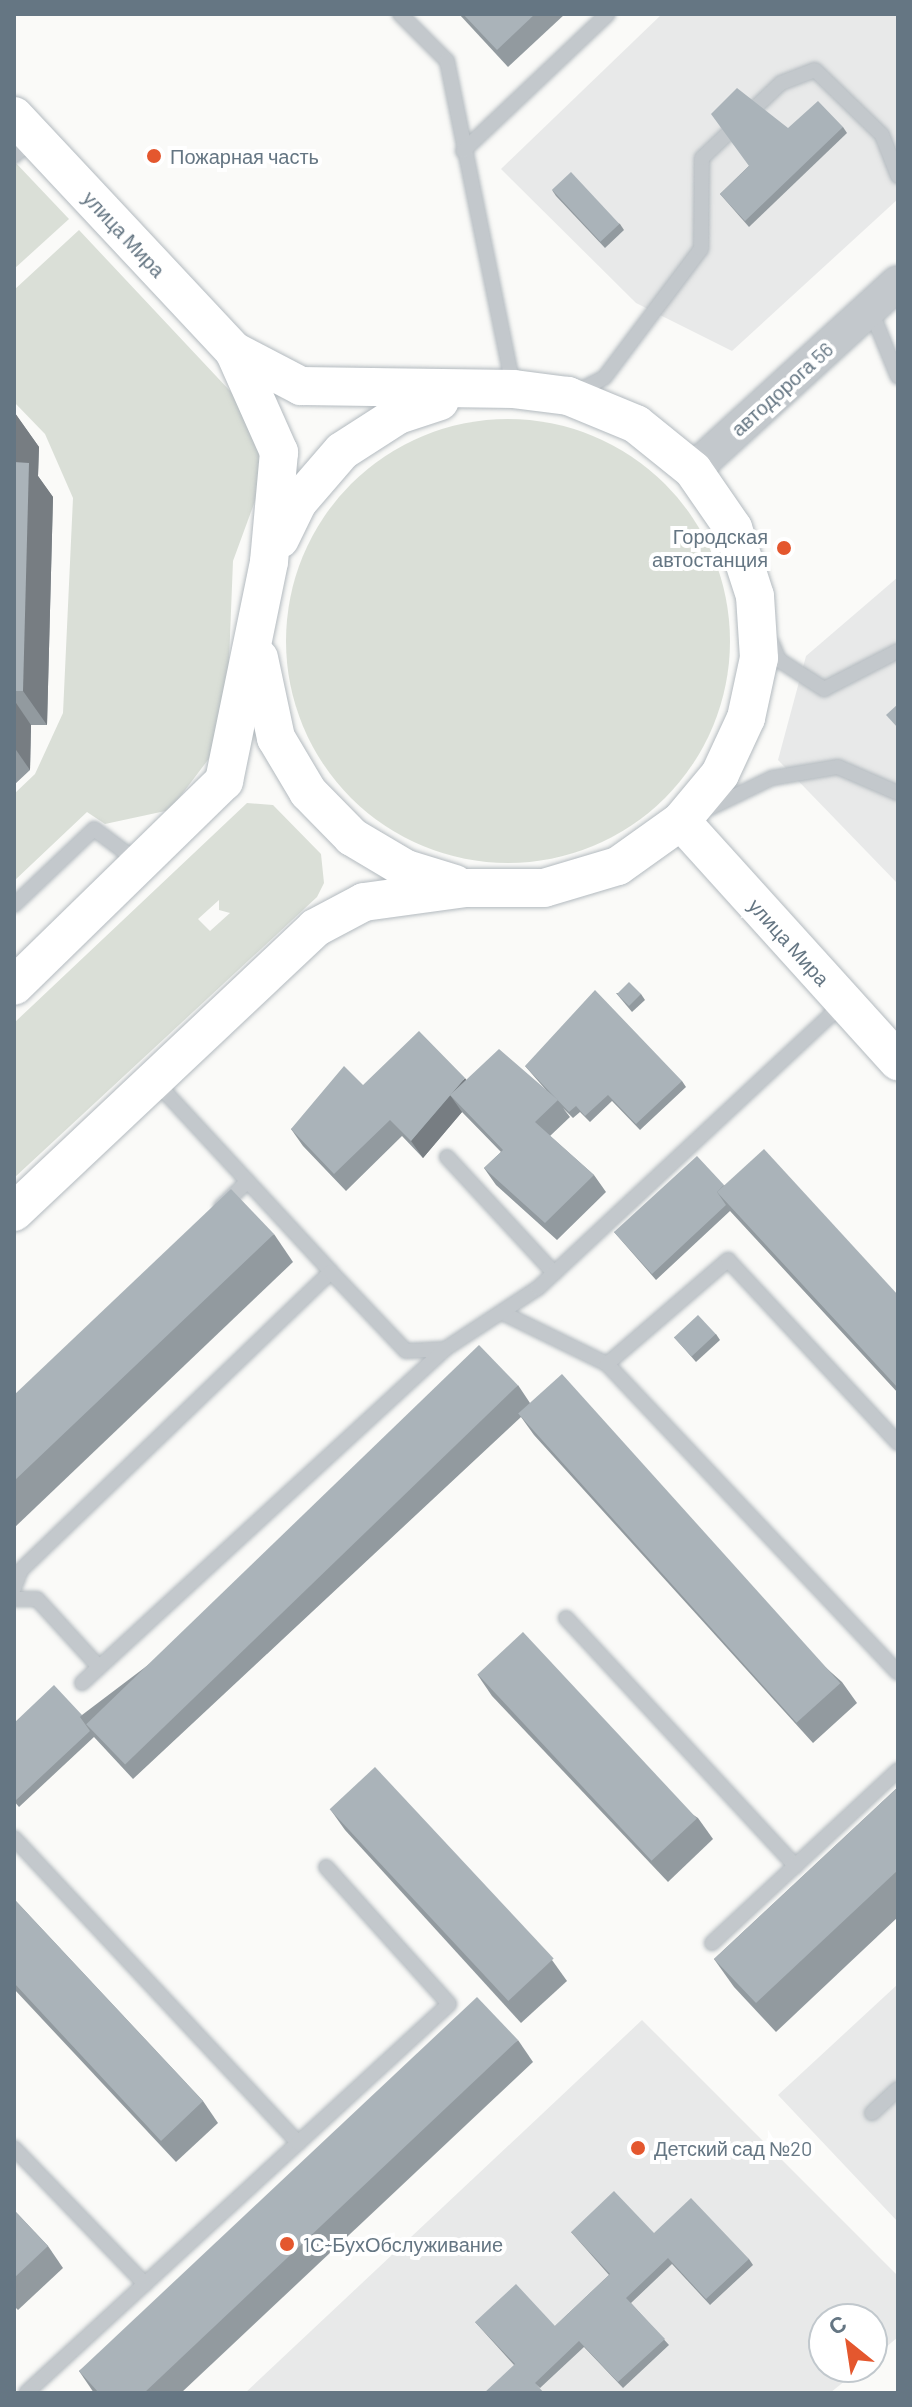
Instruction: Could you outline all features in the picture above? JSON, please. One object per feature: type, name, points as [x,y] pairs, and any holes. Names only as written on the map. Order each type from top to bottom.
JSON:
[{"type":"main road","name":"улица Мира","points":[[21,137],[234,351]]},
{"type":"main road","points":[[14,1212],[315,928],[364,902],[466,888],[544,888],[618,866],[681,821],[720,774],[746,718],[759,658],[755,596],[733,528],[693,470],[636,424],[568,396],[514,389],[461,394],[301,386],[234,351]]},
{"type":"main road","points":[[14,986],[145,866],[224,781],[269,562],[279,452],[234,351]]},
{"type":"main road","points":[[269,562],[298,502],[342,451],[398,415],[461,394]]},
{"type":"main road","points":[[258,615],[259,678],[276,738],[308,792],[352,837],[406,869],[466,888]]},
{"type":"main road","name":"улица Мира","points":[[681,821],[898,1061]]},
{"type":"street","points":[[870,308],[898,283]]},
{"type":"street","name":"автодорога 56","points":[[693,470],[870,308]]},
{"type":"lane","points":[[400,14],[447,61],[514,389]]},
{"type":"lane","points":[[463,151],[608,14]]},
{"type":"lane","points":[[568,396],[604,378],[701,249],[702,158],[781,83],[815,70],[882,135],[898,176]]},
{"type":"lane","points":[[870,308],[898,377]]},
{"type":"lane","points":[[755,596],[779,660],[824,689],[898,651]]},
{"type":"lane","points":[[681,821],[772,778],[838,767],[898,793]]},
{"type":"lane","points":[[14,905],[94,829],[145,866]]},
{"type":"lane","points":[[82,1683],[445,1349],[505,1314],[554,1273],[844,1003]]},
{"type":"lane","points":[[155,1080],[406,1351],[445,1349]]},
{"type":"lane","points":[[447,1157],[554,1273]]},
{"type":"lane","points":[[204,1223],[248,1181]]},
{"type":"lane","points":[[607,1364],[728,1260],[898,1443]]},
{"type":"lane","points":[[14,1588],[21,1570],[331,1272]]},
{"type":"lane","points":[[505,1314],[607,1364],[898,1673]]},
{"type":"lane","points":[[14,1599],[37,1599],[99,1667]]},
{"type":"lane","points":[[566,1618],[796,1866]]},
{"type":"lane","points":[[712,1943],[898,1770]]},
{"type":"lane","points":[[14,1838],[298,2143]]},
{"type":"lane","points":[[26,2393],[449,2004],[326,1867]]},
{"type":"lane","points":[[872,2113],[898,2089]]},
{"type":"lane","points":[[14,2148],[145,2284]]},
{"type":"shaded area","points":[[662,14],[898,14],[898,199],[732,351],[636,303],[501,169]]},
{"type":"shaded area","points":[[14,161],[69,219],[14,269]]},
{"type":"shaded area","points":[[79,230],[247,409],[270,460],[233,561],[226,736],[170,810],[105,824],[87,812],[14,881],[14,794],[35,774],[63,713],[73,498],[45,434],[14,402],[14,290]]},
{"type":"shaded area","points":[[508,419],[551,423],[593,435],[632,456],[665,484],[693,517],[714,556],[726,598],[730,641],[726,684],[714,726],[693,765],[665,798],[632,826],[593,847],[551,859],[508,863],[465,859],[423,847],[384,826],[351,798],[323,765],[302,726],[290,684],[286,641],[290,598],[302,556],[323,517],[351,484],[384,456],[423,435],[465,423]]},
{"type":"shaded area","points":[[898,577],[898,884],[778,760],[806,656]]},
{"type":"shaded area","points":[[247,803],[273,805],[321,854],[324,883],[317,897],[14,1178],[14,1023]],"holes":[[[219,900],[219,910],[230,913],[210,931],[198,919]]]},
{"type":"shaded area","points":[[898,1984],[898,2222],[778,2095]]},
{"type":"shaded area","name":"Детский сад №20","points":[[642,2020],[898,2276],[898,2337],[888,2345],[888,2303],[808,2303],[808,2383],[842,2383],[830,2393],[245,2393]]},
{"type":"building","points":[[463,14],[535,14],[497,50]]},
{"type":"building","points":[[737,88],[788,128],[818,101],[843,127],[745,221],[720,194],[749,166],[711,114]]},
{"type":"building","points":[[571,172],[619,224],[600,242],[552,190]]},
{"type":"building","points":[[14,462],[29,463],[23,691],[14,691]]},
{"type":"building","points":[[898,704],[898,728],[886,715]]},
{"type":"building","points":[[629,982],[641,994],[629,1006],[617,994]]},
{"type":"building","points":[[595,990],[682,1081],[636,1124],[608,1095],[585,1116],[576,1106],[569,1112],[525,1066]]},
{"type":"building","points":[[419,1031],[465,1078],[411,1141],[390,1120],[334,1174],[291,1129],[344,1066],[363,1085]]},
{"type":"building","points":[[499,1049],[558,1100],[535,1122],[594,1175],[545,1223],[484,1168],[503,1150],[450,1095]]},
{"type":"building","points":[[764,1149],[898,1295],[898,1388],[717,1192]]},
{"type":"building","points":[[697,1156],[724,1185],[717,1192],[726,1205],[652,1274],[614,1232]]},
{"type":"building","points":[[231,1189],[274,1234],[14,1481],[14,1395]]},
{"type":"building","points":[[698,1315],[716,1334],[692,1357],[674,1338]]},
{"type":"building","points":[[479,1345],[518,1385],[125,1765],[86,1724]]},
{"type":"building","points":[[562,1374],[840,1683],[797,1723],[518,1413]]},
{"type":"building","points":[[523,1632],[697,1818],[652,1861],[478,1674]]},
{"type":"building","points":[[54,1685],[82,1715],[80,1717],[90,1731],[15,1801],[14,1723]]},
{"type":"building","points":[[375,1767],[554,1959],[508,2001],[330,1809]]},
{"type":"building","points":[[898,1787],[898,1870],[756,2003],[714,1959]]},
{"type":"building","points":[[14,1899],[203,2101],[161,2141],[14,1983]]},
{"type":"building","points":[[477,1997],[518,2040],[144,2393],[99,2393],[79,2371]]},
{"type":"building","points":[[614,2191],[654,2233],[691,2198],[749,2259],[706,2299],[668,2258],[626,2298],[665,2339],[618,2382],[579,2341],[535,2383],[544,2393],[484,2393],[515,2364],[475,2322],[516,2284],[555,2326],[610,2274],[571,2232]]},
{"type":"building","points":[[14,2210],[48,2246],[14,2278]]},
{"type":"place","name":"Пожарная часть","points":[[154,156]]},
{"type":"place","name":"Городская автостанция","points":[[784,548]]},
{"type":"place","name":"Детский сад №20","points":[[638,2148]]},
{"type":"place","name":"1С-БухОбслуживание","points":[[287,2244]]}]
